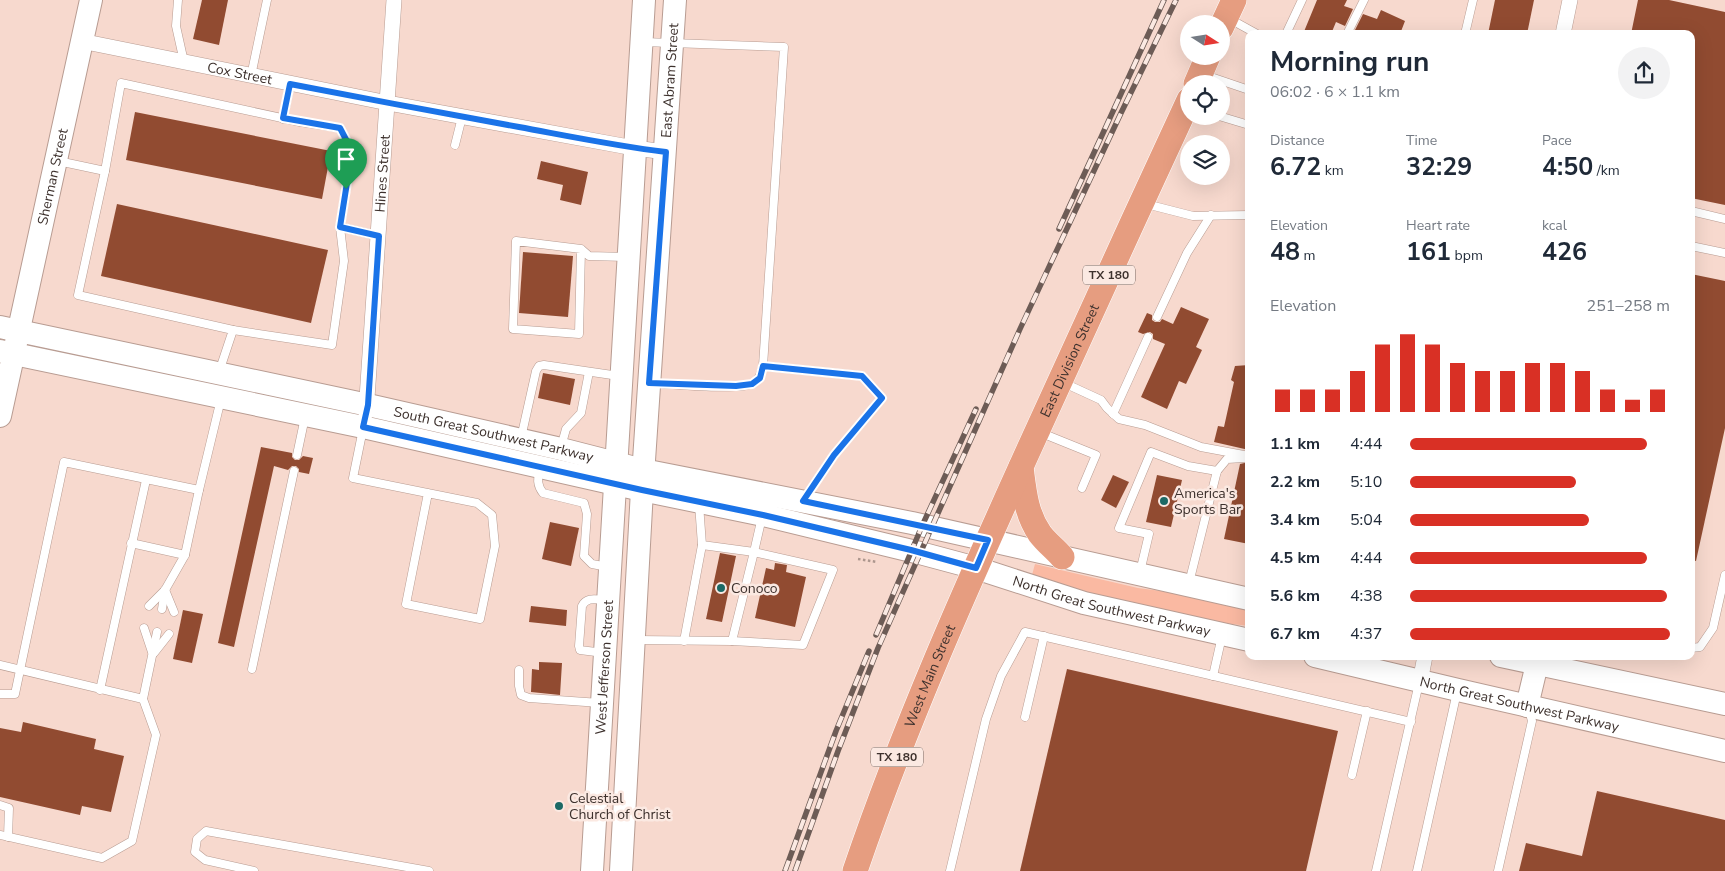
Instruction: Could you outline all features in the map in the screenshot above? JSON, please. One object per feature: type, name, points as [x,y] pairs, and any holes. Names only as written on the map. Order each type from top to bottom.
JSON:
[{"type":"main road","name":"Sherman Street","points":[[0,416],[10,329],[56,160],[91,0]]},
{"type":"main road","points":[[616,473],[644,0]]},
{"type":"main road","name":"East Abram Street","points":[[642,480],[675,0]]},
{"type":"main road","name":"East Division Street","points":[[988,540],[1180,120]]},
{"type":"main road","name":"South Great Southwest Parkway","points":[[10,329],[219,374],[540,466],[616,473]]},
{"type":"main road","name":"South Great Southwest Parkway","points":[[7,352],[305,415],[365,416],[520,440],[561,449],[616,473],[642,480],[699,502],[911,550],[976,568]]},
{"type":"main road","points":[[1021,467],[1024,496],[1031,517],[1041,535],[1062,557]]},
{"type":"main road","name":"West Jefferson Street","points":[[598,871],[602,703],[616,473]]},
{"type":"main road","name":"South Great Southwest Parkway","points":[[642,480],[803,501],[988,540]]},
{"type":"main road","name":"West Jefferson Street","points":[[621,871],[642,480]]},
{"type":"main road","points":[[988,540],[1245,598]]},
{"type":"main road","name":"West Main Street","points":[[858,869],[869,829],[929,677],[988,540]]},
{"type":"main road","name":"North Great Southwest Parkway","points":[[976,568],[1084,603],[1245,639]]},
{"type":"main road","points":[[604,659],[633,668]]},
{"type":"main road","name":"North Great Southwest Parkway","points":[[1331,660],[1725,751]]},
{"type":"main road","points":[[1527,706],[1541,660],[1725,704]]},
{"type":"street","name":"Hines Street","points":[[365,416],[394,0]]},
{"type":"street","points":[[1564,30],[1570,0]]},
{"type":"street","name":"Cox Street","points":[[81,41],[388,103],[634,148],[666,152]]},
{"type":"street","points":[[1420,682],[1424,660]]},
{"type":"lane","points":[[178,0],[176,26],[184,62]]},
{"type":"lane","points":[[251,76],[267,0]]},
{"type":"lane","points":[[1288,30],[1302,0]]},
{"type":"lane","points":[[1349,30],[1364,0]]},
{"type":"lane","points":[[1466,30],[1473,0]]},
{"type":"lane","points":[[1230,17],[1251,30]]},
{"type":"lane","points":[[641,42],[784,47],[763,366],[760,378],[752,384],[736,386],[649,383]]},
{"type":"lane","points":[[121,82],[283,118],[340,128],[352,151],[340,227],[344,260],[332,346],[232,330],[78,295],[106,171],[121,82]]},
{"type":"lane","points":[[283,118],[290,84]]},
{"type":"lane","points":[[1230,89],[1245,90]]},
{"type":"lane","points":[[456,145],[462,117]]},
{"type":"lane","points":[[1230,119],[1245,124]]},
{"type":"lane","points":[[56,160],[106,171]]},
{"type":"lane","points":[[1142,202],[1193,216],[1245,215]]},
{"type":"lane","points":[[1695,212],[1725,218]]},
{"type":"lane","points":[[1157,317],[1187,253],[1211,216]]},
{"type":"lane","points":[[340,227],[379,236]]},
{"type":"lane","points":[[581,249],[579,334],[513,329],[516,241],[581,249],[589,256],[628,258]]},
{"type":"lane","points":[[1695,247],[1725,253]]},
{"type":"lane","points":[[219,374],[232,330]]},
{"type":"lane","points":[[1113,414],[1148,337]]},
{"type":"lane","points":[[520,440],[538,366],[544,365],[622,376]]},
{"type":"lane","points":[[763,366],[862,376],[882,398],[834,455],[803,501]]},
{"type":"lane","points":[[561,449],[566,429],[582,414],[589,372]]},
{"type":"lane","points":[[1060,381],[1101,400],[1119,419],[1145,425],[1201,447],[1245,457]]},
{"type":"lane","points":[[149,606],[165,590],[185,555],[198,490],[222,398]]},
{"type":"lane","points":[[298,455],[305,415]]},
{"type":"lane","points":[[365,416],[353,478],[428,493],[477,503],[492,515],[495,546],[480,619],[406,604],[428,493]]},
{"type":"lane","points":[[1038,431],[1096,456],[1082,488]]},
{"type":"lane","points":[[1140,574],[1149,534],[1119,528],[1151,452],[1188,466],[1217,471]]},
{"type":"lane","points":[[1188,585],[1217,471],[1227,459],[1245,458]]},
{"type":"lane","points":[[0,694],[15,694],[64,462],[198,490]]},
{"type":"lane","points":[[540,466],[537,481],[539,488],[544,493],[581,502],[587,508],[584,556],[592,564],[610,567]]},
{"type":"lane","points":[[252,669],[294,471]]},
{"type":"lane","points":[[100,690],[146,480]]},
{"type":"lane","points":[[684,641],[702,545],[699,502]]},
{"type":"lane","points":[[732,641],[763,515]]},
{"type":"lane","points":[[131,543],[185,555]]},
{"type":"lane","points":[[634,640],[732,641],[803,645],[833,570],[754,552],[702,545]]},
{"type":"lane","points":[[1695,648],[1700,647],[1713,628],[1725,575]]},
{"type":"lane","points":[[162,609],[165,590]]},
{"type":"lane","points":[[165,590],[174,612]]},
{"type":"lane","points":[[144,628],[152,654]]},
{"type":"lane","points":[[0,805],[9,808],[4,836],[102,858],[132,841],[156,735],[143,699],[157,632]]},
{"type":"lane","points":[[950,871],[986,719],[1001,676],[1025,632],[1411,722]]},
{"type":"lane","points":[[152,654],[169,634]]},
{"type":"lane","points":[[1212,676],[1222,634]]},
{"type":"lane","points":[[1025,717],[1044,636]]},
{"type":"lane","points":[[0,666],[143,699]]},
{"type":"lane","points":[[518,670],[521,695],[528,698],[602,703]]},
{"type":"lane","points":[[1376,871],[1420,682]]},
{"type":"lane","points":[[1417,871],[1458,690]]},
{"type":"lane","points":[[1498,871],[1532,721],[1527,706]]},
{"type":"lane","points":[[1352,775],[1367,712]]},
{"type":"lane","points":[[254,871],[205,860],[195,852],[197,839],[206,831],[429,871]]},
{"type":"shaded area","points":[[1035,564],[1138,588],[1222,599],[1245,604],[1245,626],[1206,621],[1107,599],[1032,575]]},
{"type":"building","points":[[202,0],[228,0],[219,45],[193,39]]},
{"type":"building","points":[[1317,0],[1347,0],[1344,6],[1353,9],[1345,26],[1336,22],[1333,30],[1305,30]]},
{"type":"building","points":[[1495,0],[1534,0],[1528,30],[1489,30]]},
{"type":"building","points":[[1638,0],[1669,0],[1725,12],[1725,205],[1695,199],[1695,30],[1632,30]]},
{"type":"building","points":[[1381,10],[1405,21],[1402,30],[1355,30],[1363,14],[1377,19]]},
{"type":"building","points":[[135,112],[331,151],[322,199],[126,160]]},
{"type":"building","points":[[541,161],[588,172],[581,205],[560,200],[563,185],[537,179]]},
{"type":"building","points":[[117,204],[328,250],[311,323],[101,276]]},
{"type":"building","points":[[523,252],[573,256],[568,317],[519,313]]},
{"type":"building","points":[[1695,275],[1725,281],[1725,428],[1696,561]]},
{"type":"building","points":[[1181,307],[1209,319],[1196,347],[1202,350],[1186,384],[1179,381],[1167,409],[1141,397],[1165,344],[1153,339],[1153,334],[1150,332],[1143,334],[1138,332],[1147,313],[1152,315],[1152,320],[1155,322],[1160,322],[1162,319],[1173,324]]},
{"type":"building","points":[[1245,365],[1245,449],[1214,442],[1218,426],[1224,427],[1234,382],[1231,380],[1235,366]]},
{"type":"building","points":[[543,373],[575,379],[570,405],[538,398]]},
{"type":"building","points":[[261,447],[292,453],[292,457],[295,460],[299,460],[303,456],[313,458],[309,474],[299,472],[296,466],[292,466],[288,470],[274,466],[234,647],[218,643]]},
{"type":"building","points":[[1245,463],[1245,543],[1224,539],[1240,464]]},
{"type":"building","points":[[1113,475],[1129,482],[1116,508],[1101,500]]},
{"type":"building","name":"America's Sports Bar","points":[[1157,475],[1182,480],[1171,527],[1146,522]]},
{"type":"building","points":[[550,522],[579,528],[571,566],[542,559]]},
{"type":"building","name":"Conoco","points":[[720,553],[736,556],[722,622],[706,619]]},
{"type":"building","points":[[775,563],[787,565],[786,572],[806,577],[795,627],[755,618],[766,568],[774,570]]},
{"type":"building","points":[[531,606],[567,610],[566,626],[529,622]]},
{"type":"building","points":[[183,610],[203,614],[192,663],[173,659]]},
{"type":"building","points":[[539,662],[562,663],[560,695],[531,692],[532,669],[539,670]]},
{"type":"building","points":[[1067,669],[1338,731],[1306,871],[1020,871]]},
{"type":"building","points":[[23,722],[96,739],[94,749],[124,756],[111,812],[82,806],[80,815],[0,797],[0,728],[21,732]]},
{"type":"building","points":[[1597,791],[1725,820],[1725,871],[1519,871],[1526,843],[1582,856]]},
{"type":"railway","points":[[1059,229],[1164,0]]},
{"type":"railway","points":[[795,871],[838,751],[878,648],[1020,329],[1176,0]]},
{"type":"railway","points":[[876,635],[922,526],[976,409]]},
{"type":"railway","points":[[785,871],[836,731],[869,651]]},
{"type":"place","name":"America's Sports Bar","points":[[1164,501]]},
{"type":"place","name":"Conoco","points":[[721,588]]},
{"type":"place","name":"Celestial Church of Christ","points":[[559,806]]},
{"type":"route","points":[[290,84],[577,138],[666,152],[649,383],[736,386],[752,384],[760,378],[763,366],[862,376],[882,398],[834,455],[803,501],[988,540],[976,568],[911,550],[763,515],[642,490],[363,427],[368,405],[379,236],[340,227],[346,189],[352,151],[340,128],[283,118],[290,84]]}]
